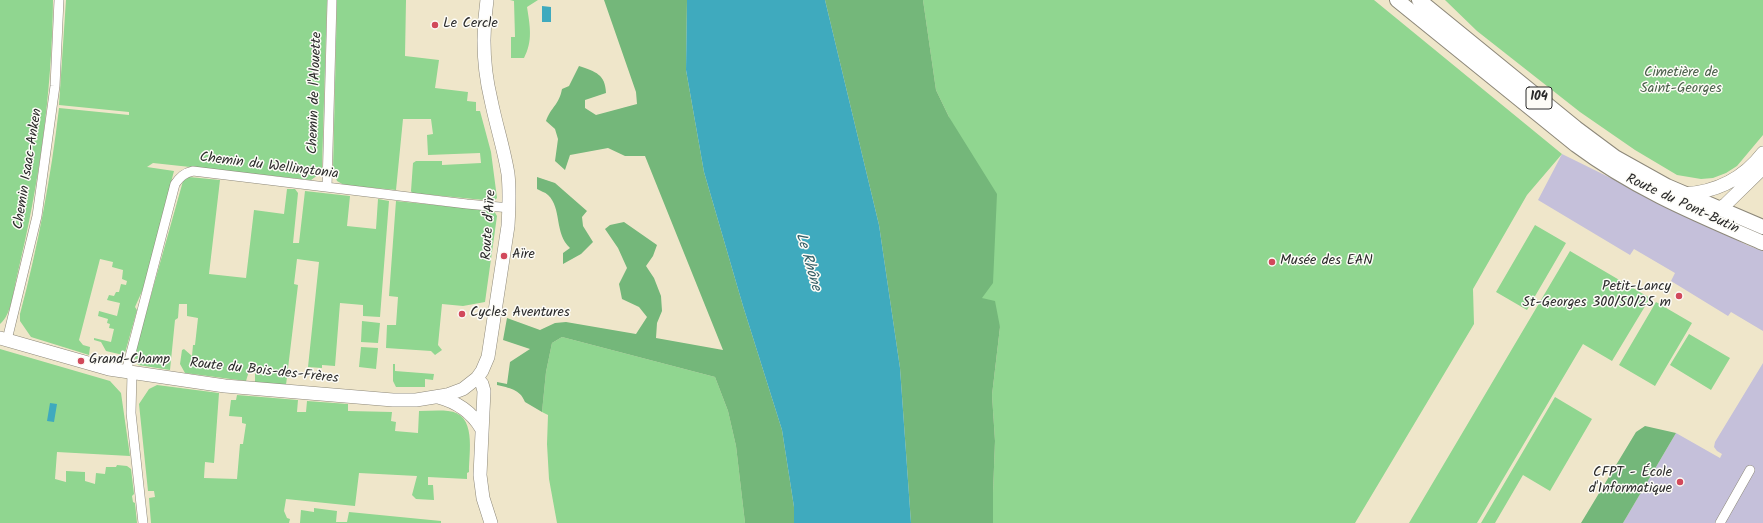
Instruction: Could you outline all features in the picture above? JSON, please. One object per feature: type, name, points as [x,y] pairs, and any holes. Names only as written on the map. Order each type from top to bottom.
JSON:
[{"type":"main road","name":"Route du Pont-Butin","points":[[1397,0],[1598,161],[1648,192],[1763,243]]},
{"type":"main road","name":"Route du Pont-Butin","points":[[1419,0],[1604,149],[1646,176],[1684,194],[1763,227]]},
{"type":"street","name":"Chemin Isaac-Anken","points":[[4,339],[37,216],[55,86],[59,0]]},
{"type":"street","name":"Chemin de l'Alouette","points":[[327,188],[332,0]]},
{"type":"street","name":"Route d'Aïre","points":[[477,378],[485,366],[490,349],[510,208],[508,175],[485,72],[483,43],[487,0]]},
{"type":"street","points":[[1684,194],[1709,190],[1728,183],[1745,173],[1763,153]]},
{"type":"street","points":[[1704,218],[1720,209],[1763,168]]},
{"type":"street","name":"Chemin du Wellingtonia","points":[[142,523],[131,413],[129,372],[175,184],[183,175],[193,171],[327,188],[510,208]]},
{"type":"street","name":"Route du Bois-des-Frères","points":[[4,339],[109,369],[225,386],[392,400],[438,397],[463,389],[477,378]]},
{"type":"street","points":[[477,378],[482,384],[484,391],[480,475],[483,498],[491,523]]},
{"type":"street","points":[[438,397],[449,400],[464,408],[482,428]]},
{"type":"street","points":[[1720,523],[1750,470]]},
{"type":"shaded area","points":[[1562,154],[1747,245],[1763,251],[1763,331],[1731,312],[1728,316],[1671,281],[1675,273],[1634,249],[1630,255],[1538,200]]},
{"type":"shaded area","points":[[1763,363],[1763,523],[1623,523],[1676,433],[1720,458],[1722,454],[1714,447],[1715,442]]},
{"type":"green space","points":[[0,0],[53,0],[50,70],[38,174],[12,302],[4,320],[0,324]]},
{"type":"green space","points":[[66,0],[327,0],[322,168],[318,175],[311,180],[153,163],[147,167],[174,171],[143,289],[135,307],[137,310],[125,353],[123,355],[106,351],[101,342],[94,340],[94,338],[111,342],[114,329],[109,328],[110,324],[107,323],[108,319],[98,316],[99,311],[117,316],[120,303],[107,300],[109,295],[114,296],[116,292],[119,292],[121,284],[126,285],[127,281],[122,279],[123,270],[112,267],[113,262],[100,259],[79,340],[83,345],[90,347],[89,355],[31,337],[20,321],[20,314],[33,263],[43,211],[59,108],[129,115],[129,112],[59,105]]},
{"type":"green space","points":[[337,0],[406,0],[405,56],[439,60],[435,88],[468,92],[467,101],[476,102],[476,111],[480,111],[491,152],[497,198],[494,201],[412,193],[413,163],[416,161],[442,161],[442,165],[481,163],[480,153],[428,155],[427,135],[433,134],[431,119],[403,119],[396,190],[344,185],[337,181],[333,169]]},
{"type":"green space","points":[[510,0],[538,0],[527,7],[530,39],[524,58],[511,58],[511,37],[515,37],[514,1]]},
{"type":"green space","points":[[604,0],[687,0],[686,70],[704,172],[743,306],[782,430],[794,507],[794,523],[745,523],[736,446],[728,411],[715,377],[562,337],[552,343],[546,372],[542,412],[525,402],[517,392],[510,388],[497,385],[497,382],[507,384],[510,362],[530,349],[503,340],[507,318],[540,330],[555,323],[566,322],[636,334],[647,317],[639,307],[622,299],[619,284],[627,268],[618,248],[605,229],[610,225],[624,222],[657,245],[653,256],[646,266],[654,278],[661,296],[662,311],[657,323],[656,338],[723,350],[645,156],[625,156],[608,148],[570,155],[565,170],[555,161],[558,139],[555,129],[546,121],[559,99],[562,89],[569,86],[579,66],[595,72],[602,78],[606,93],[585,100],[585,108],[596,115],[637,104],[636,92]]},
{"type":"green space","points":[[825,0],[923,0],[936,90],[949,117],[997,194],[993,283],[982,298],[995,301],[1000,327],[992,395],[995,441],[993,523],[911,523],[900,368],[879,225]]},
{"type":"green space","points":[[923,0],[1374,0],[1562,154],[1527,195],[1473,289],[1474,324],[1355,523],[993,523],[995,441],[992,395],[1000,327],[982,298],[949,117],[936,90]]},
{"type":"green space","name":"Cimetière de Saint-Georges","points":[[1445,0],[1763,0],[1763,135],[1737,166],[1726,173],[1713,178],[1701,179],[1677,175],[1635,150],[1580,112],[1477,31]]},
{"type":"green space","points":[[189,177],[220,180],[209,274],[246,278],[254,210],[284,214],[287,189],[295,189],[298,193],[293,243],[299,243],[305,191],[350,196],[347,226],[376,229],[378,199],[389,201],[380,317],[363,316],[363,305],[340,303],[335,366],[322,365],[322,368],[308,367],[319,262],[297,259],[294,284],[298,285],[286,385],[255,383],[255,372],[249,371],[246,381],[185,373],[180,364],[182,350],[184,349],[192,356],[193,345],[195,345],[198,318],[187,316],[187,304],[179,304],[178,318],[175,320],[170,370],[138,365],[134,356],[183,181]]},
{"type":"green space","points":[[537,177],[555,183],[587,211],[582,217],[583,226],[593,242],[581,254],[563,264],[563,253],[570,248],[562,235],[552,200],[547,194],[537,189]]},
{"type":"green space","points":[[396,201],[494,211],[497,216],[485,302],[463,306],[442,304],[438,345],[442,350],[435,355],[431,351],[386,348],[387,325],[396,325],[398,297],[389,296]]},
{"type":"green space","points":[[1535,225],[1566,243],[1527,310],[1496,292]]},
{"type":"green space","points":[[1570,251],[1650,298],[1612,361],[1583,344],[1477,523],[1409,523]]},
{"type":"green space","points":[[1656,302],[1692,323],[1655,386],[1619,365]]},
{"type":"green space","points":[[362,321],[380,323],[378,343],[361,342]]},
{"type":"green space","points":[[1689,334],[1730,358],[1711,390],[1670,365]]},
{"type":"green space","points":[[562,337],[715,377],[728,411],[736,446],[745,523],[557,523],[549,479],[547,444],[548,415],[542,412],[546,372],[552,343]]},
{"type":"green space","points":[[361,347],[378,348],[376,369],[359,367]]},
{"type":"green space","points":[[0,349],[110,381],[121,393],[130,456],[57,452],[55,479],[66,482],[66,471],[85,472],[85,481],[95,484],[96,473],[105,474],[106,467],[116,467],[117,465],[127,466],[131,469],[134,494],[132,496],[133,502],[135,503],[137,523],[0,523]]},
{"type":"green space","points":[[393,364],[395,364],[395,371],[434,374],[433,380],[425,379],[425,387],[396,387],[393,381]]},
{"type":"green space","points":[[157,385],[219,393],[214,463],[205,462],[204,478],[237,479],[240,444],[243,444],[246,424],[242,423],[242,417],[229,416],[231,400],[236,400],[237,395],[298,400],[297,412],[306,412],[307,401],[348,404],[348,411],[392,412],[391,421],[396,422],[395,431],[418,433],[419,411],[448,411],[457,413],[464,419],[469,435],[469,472],[467,473],[467,479],[428,477],[428,485],[433,485],[434,500],[416,499],[412,495],[417,476],[359,473],[355,506],[286,499],[284,511],[287,518],[290,519],[289,523],[151,523],[149,498],[155,497],[154,491],[148,491],[139,404],[149,389]]},
{"type":"green space","points":[[1555,397],[1592,419],[1550,491],[1523,475],[1495,523],[1481,523]]},
{"type":"green space","points":[[1645,426],[1676,433],[1623,523],[1581,523],[1636,432]]},
{"type":"green space","points":[[314,508],[337,511],[336,522],[347,522],[349,512],[441,521],[441,523],[300,523],[301,510],[314,512]]},
{"type":"water","name":"Le Rhône","points":[[687,0],[825,0],[879,225],[900,368],[911,523],[794,523],[794,507],[782,430],[743,306],[704,172],[686,70]]},
{"type":"water","points":[[542,6],[551,7],[551,22],[542,22]]},
{"type":"water","points":[[50,403],[57,404],[54,422],[47,421]]},
{"type":"place","name":"Le Cercle","points":[[435,25]]},
{"type":"place","name":"Aïre","points":[[504,256]]},
{"type":"place","name":"Musée des EAN","points":[[1272,262]]},
{"type":"place","name":"Petit-Lancy St-Georges 300/50/25 m","points":[[1679,296]]},
{"type":"place","name":"Cycles Aventures","points":[[462,314]]},
{"type":"place","name":"Grand-Champ","points":[[81,361]]},
{"type":"place","name":"CFPT - École d'Informatique","points":[[1680,482]]}]
